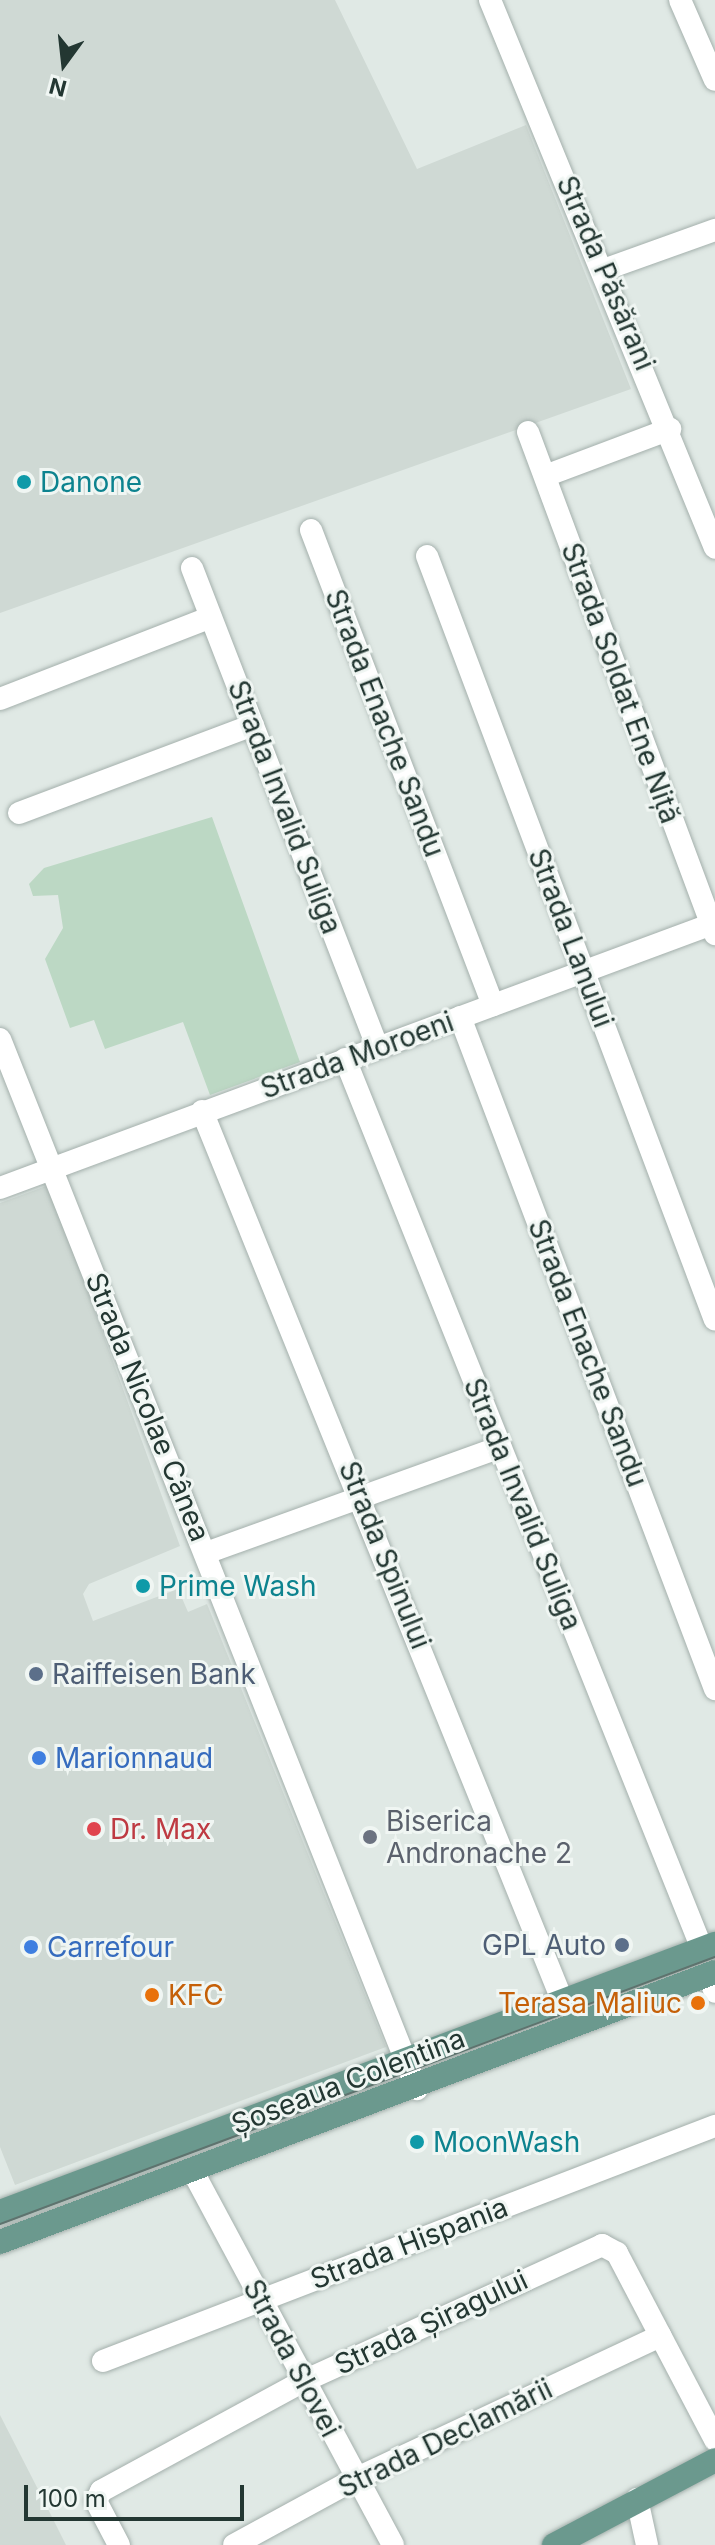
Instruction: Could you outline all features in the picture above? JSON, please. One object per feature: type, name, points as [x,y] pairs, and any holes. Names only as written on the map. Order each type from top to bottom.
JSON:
[{"type":"main road","name":"Șoseaua Colentina","points":[[0,2212],[404,2058],[708,1947]]},
{"type":"main road","name":"Șoseaua Colentina","points":[[0,2242],[713,1980]]},
{"type":"main road","points":[[554,2545],[715,2460]]},
{"type":"street","name":"Strada Păsărani","points":[[490,0],[606,269],[715,548]]},
{"type":"street","points":[[680,0],[715,79]]},
{"type":"street","points":[[606,269],[715,230]]},
{"type":"street","points":[[545,476],[670,429]]},
{"type":"street","name":"Strada Soldat Ene Niță","points":[[528,432],[714,927]]},
{"type":"street","name":"Strada Enache Sandu","points":[[311,530],[493,1005]]},
{"type":"street","name":"Strada Lanului","points":[[427,556],[715,1320]]},
{"type":"street","name":"Strada Invalid Suliga","points":[[192,568],[377,1046]]},
{"type":"street","points":[[0,699],[211,617]]},
{"type":"street","points":[[19,813],[253,725]]},
{"type":"street","name":"Strada Moroeni","points":[[0,1188],[377,1046],[714,927]]},
{"type":"street","name":"Strada Enache Sandu","points":[[460,1017],[715,1689]]},
{"type":"street","name":"Strada Nicolae Cânea","points":[[0,1039],[417,2089]]},
{"type":"street","name":"Strada Invalid Suliga","points":[[345,1059],[500,1447],[708,1947]]},
{"type":"street","name":"Strada Spinului","points":[[202,1111],[362,1497],[562,2000]]},
{"type":"street","points":[[206,1553],[500,1447]]},
{"type":"street","name":"Strada Hispania","points":[[103,2361],[715,2126]]},
{"type":"street","name":"Strada Slovei","points":[[192,2170],[393,2545]]},
{"type":"street","name":"Strada Șiragului","points":[[119,2545],[98,2494],[304,2381],[607,2245],[660,2336]]},
{"type":"street","points":[[660,2336],[715,2440]]},
{"type":"street","name":"Strada Declamării","points":[[234,2545],[357,2478],[660,2336]]},
{"type":"street","points":[[637,2499],[647,2545]]},
{"type":"shaded area","points":[[0,0],[335,0],[417,169],[526,125],[631,389],[0,613]]},
{"type":"shaded area","points":[[49,1185],[180,1546],[89,1584],[83,1594],[93,1621],[178,1589],[188,1612],[207,1604],[386,2047],[15,2185],[0,2147],[0,1203]]},
{"type":"shaded area","points":[[0,2415],[44,2501],[66,2545],[0,2545]]},
{"type":"green space","points":[[212,817],[300,1062],[210,1095],[183,1022],[105,1049],[94,1020],[70,1028],[45,959],[63,928],[58,895],[33,896],[29,884],[44,868]]},
{"type":"tram line","points":[[0,2224],[715,1957]]},
{"type":"place","name":"Danone","points":[[24,482]]},
{"type":"place","name":"Prime Wash","points":[[143,1586]]},
{"type":"place","name":"Raiffeisen Bank","points":[[36,1674]]},
{"type":"place","name":"Marionnaud","points":[[39,1758]]},
{"type":"place","name":"Dr. Max","points":[[94,1829]]},
{"type":"place","name":"Biserica Andronache 2","points":[[370,1837]]},
{"type":"place","name":"GPL Auto","points":[[622,1945]]},
{"type":"place","name":"Carrefour","points":[[31,1947]]},
{"type":"place","name":"KFC","points":[[152,1995]]},
{"type":"place","name":"Terasa Maliuc","points":[[698,2003]]},
{"type":"place","name":"MoonWash","points":[[417,2142]]}]
